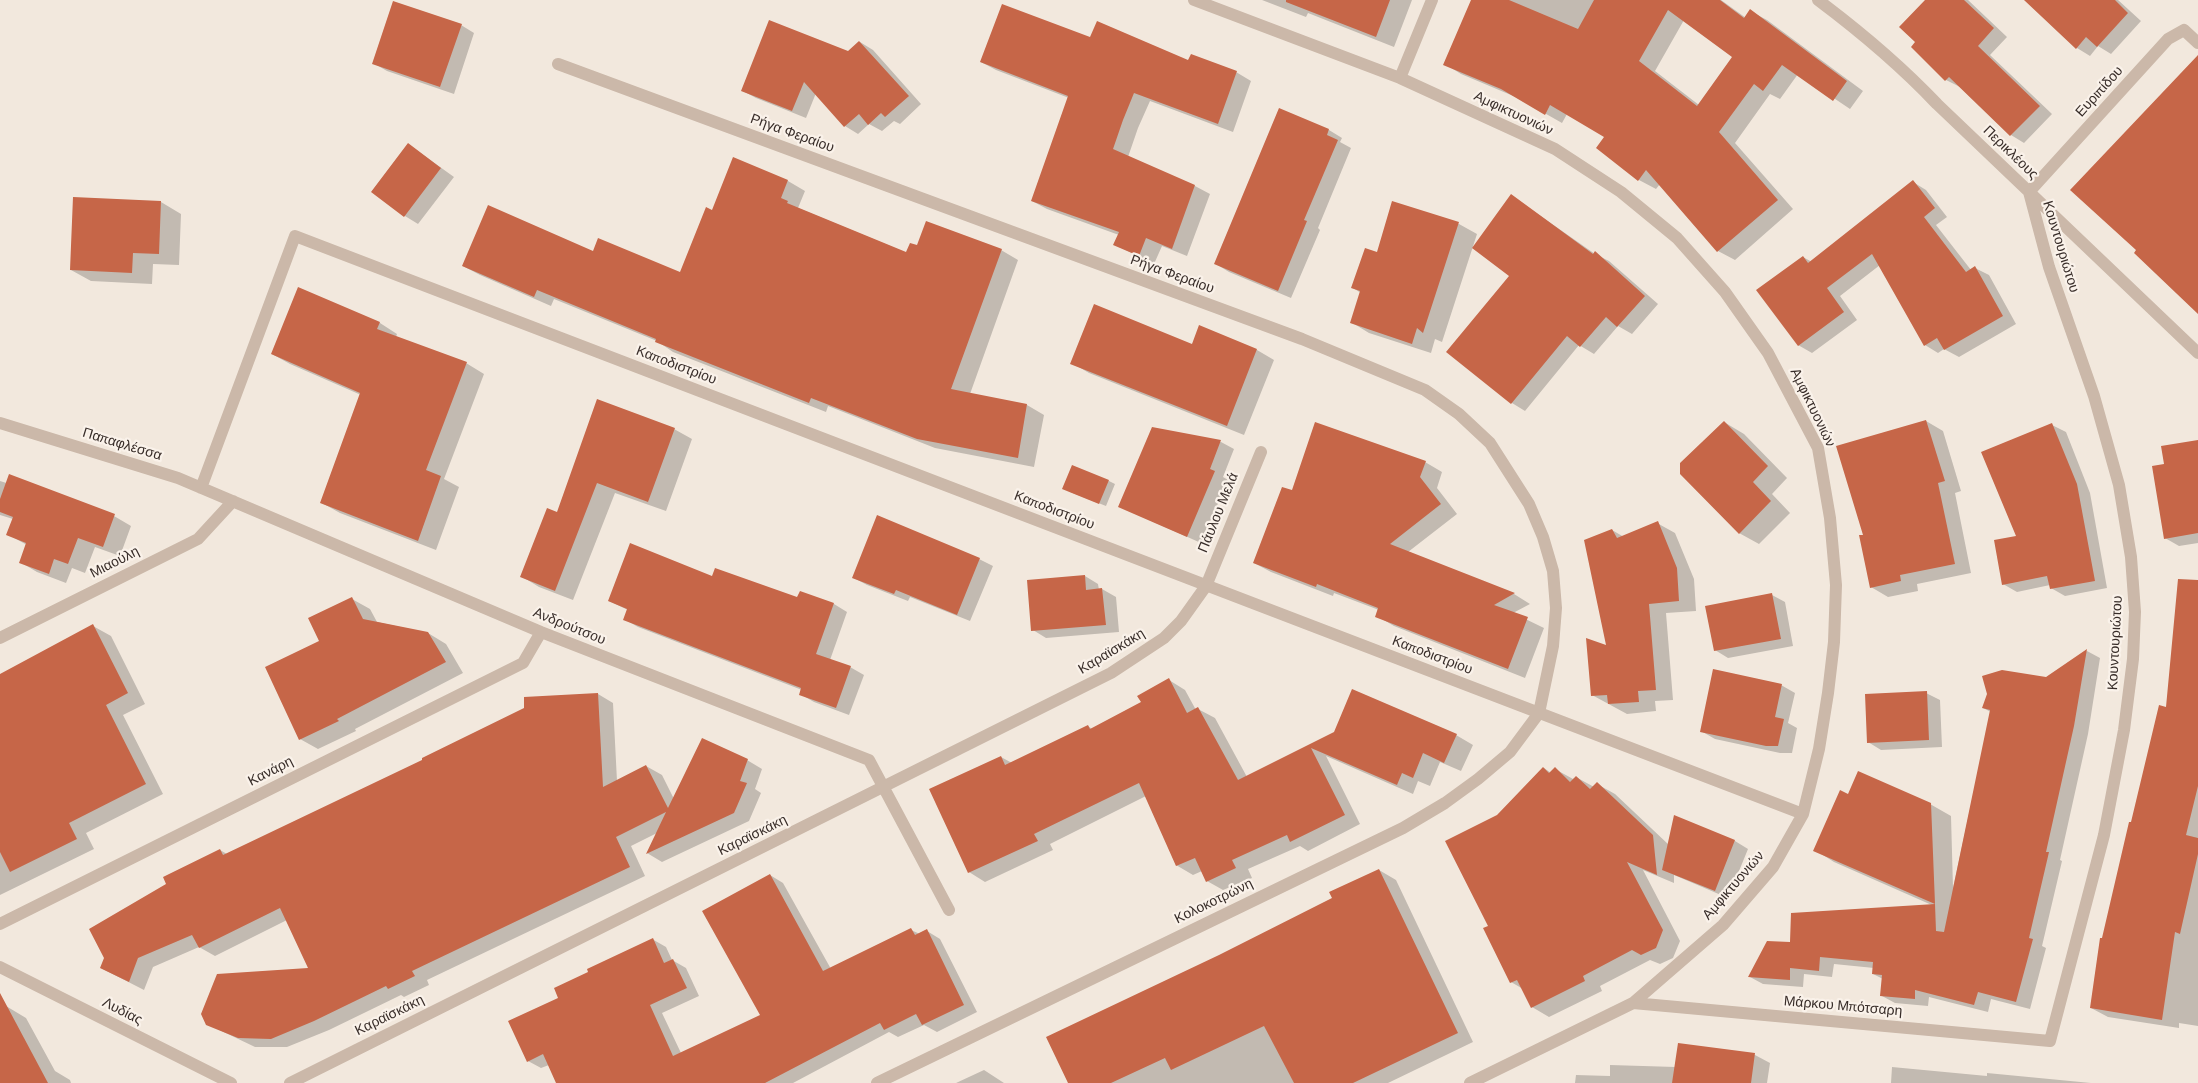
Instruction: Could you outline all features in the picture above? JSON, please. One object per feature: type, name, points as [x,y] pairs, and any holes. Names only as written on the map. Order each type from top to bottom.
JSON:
[{"type":"street","name":"Αμφικτυονιών","points":[[1194,0],[1400,78],[1555,149],[1621,192],[1677,238],[1726,292],[1768,353],[1818,448],[1830,518],[1836,585],[1834,642],[1819,749],[1803,814],[1773,867],[1723,925],[1633,1003],[1470,1083]]},
{"type":"street","points":[[1400,78],[1432,0]]},
{"type":"street","name":"Περικλέους","points":[[1818,0],[1902,67],[1937,104],[2198,353]]},
{"type":"street","name":"Ευριπίδου","points":[[2029,192],[2168,39],[2184,30],[2198,43]]},
{"type":"street","name":"Ρήγα Φεραίου","points":[[558,64],[1302,339],[1425,390],[1459,414],[1490,443],[1528,504],[1543,537],[1553,571],[1556,608],[1553,646],[1539,713]]},
{"type":"street","name":"Κουντουριώτου","points":[[2029,192],[2049,267],[2094,396],[2119,485],[2131,557],[2135,612],[2133,658],[2124,730],[2104,834],[2050,1041]]},
{"type":"street","name":"Καποδιστρίου","points":[[201,488],[295,236],[1803,814]]},
{"type":"street","name":"Παπαφλέσσα","points":[[0,423],[178,478],[233,500]]},
{"type":"street","name":"Πάυλου Μελά","points":[[1206,586],[1261,452]]},
{"type":"street","name":"Ανδρούτσου","points":[[233,500],[541,632],[869,760],[949,910]]},
{"type":"street","name":"Μιαούλη","points":[[0,638],[198,539],[233,500]]},
{"type":"street","name":"Καραϊσκάκη","points":[[290,1083],[1112,673],[1164,638],[1181,621],[1206,586]]},
{"type":"street","name":"Κανάρη","points":[[0,924],[523,663],[541,632]]},
{"type":"street","name":"Κολοκοτρώνη","points":[[876,1083],[1403,828],[1446,803],[1510,752],[1539,713]]},
{"type":"street","name":"Λυδίας","points":[[0,967],[231,1083]]},
{"type":"street","name":"Μάρκου Μπότσαρη","points":[[1633,1003],[2050,1041]]},
{"type":"building","points":[[1286,0],[1390,0],[1376,37],[1286,2]]},
{"type":"building","points":[[1471,0],[1509,0],[1578,29],[1594,0],[1720,0],[1744,18],[1750,9],[1847,81],[1833,101],[1782,65],[1763,91],[1754,84],[1719,132],[1778,200],[1717,252],[1646,170],[1638,181],[1596,148],[1604,137],[1550,105],[1545,115],[1501,89],[1443,65]],"holes":[[[1668,10],[1732,57],[1697,106],[1639,61]]]},
{"type":"building","points":[[1925,0],[1964,0],[1994,28],[1978,46],[2040,106],[2010,136],[1949,77],[1945,81],[1911,47],[1915,42],[1899,27]]},
{"type":"building","points":[[2024,0],[2115,0],[2128,13],[2097,47],[2086,37],[2076,49]]},
{"type":"building","points":[[393,1],[462,24],[440,87],[372,64]]},
{"type":"building","points":[[1002,4],[1090,37],[1097,21],[1188,60],[1191,54],[1237,71],[1218,124],[1134,93],[1123,120],[1113,149],[1195,185],[1172,249],[1146,238],[1139,256],[1113,245],[1119,232],[1031,201],[1068,96],[980,62]]},
{"type":"building","points":[[769,20],[848,51],[859,41],[909,96],[885,117],[881,113],[868,125],[859,114],[844,127],[804,82],[792,111],[741,91]]},
{"type":"building","points":[[2198,55],[2198,314],[2134,253],[2136,250],[2070,190]]},
{"type":"building","points":[[1279,108],[1329,129],[1327,135],[1338,140],[1304,220],[1307,221],[1278,291],[1214,264]]},
{"type":"building","points":[[408,143],[441,168],[404,217],[371,192]]},
{"type":"building","points":[[733,157],[788,180],[781,198],[788,201],[787,203],[906,252],[910,243],[917,245],[926,221],[1002,249],[951,389],[1027,404],[1018,458],[917,439],[811,398],[809,403],[655,342],[656,339],[537,290],[534,297],[462,266],[488,205],[593,251],[598,238],[680,272],[706,207],[712,210]]},
{"type":"building","points":[[1913,180],[1935,208],[1924,217],[1966,272],[1975,266],[2003,316],[1944,350],[1937,338],[1924,346],[1872,254],[1827,288],[1844,312],[1798,346],[1756,290],[1803,256],[1808,263]]},
{"type":"building","points":[[1511,194],[1593,254],[1595,251],[1645,296],[1617,327],[1606,317],[1580,347],[1567,336],[1511,404],[1446,352],[1509,276],[1472,248]]},
{"type":"building","points":[[73,197],[161,201],[159,254],[133,253],[132,273],[70,270]]},
{"type":"building","points":[[1392,201],[1459,222],[1423,333],[1417,328],[1412,344],[1350,323],[1360,291],[1351,288],[1365,248],[1377,252]]},
{"type":"building","points":[[298,287],[380,322],[377,329],[467,362],[426,470],[441,476],[418,541],[320,503],[360,393],[271,354]]},
{"type":"building","points":[[1094,304],[1192,344],[1199,325],[1257,349],[1227,426],[1070,364]]},
{"type":"building","points":[[597,399],[675,428],[648,502],[597,483],[555,591],[520,577],[547,508],[557,512]]},
{"type":"building","points":[[1926,420],[1945,481],[1938,483],[1955,564],[1900,575],[1901,581],[1870,588],[1859,535],[1863,535],[1836,446]]},
{"type":"building","points":[[1724,421],[1768,466],[1753,482],[1771,501],[1739,534],[1680,474],[1680,463]]},
{"type":"building","points":[[1315,422],[1426,461],[1420,477],[1441,504],[1390,544],[1515,593],[1494,605],[1528,617],[1508,669],[1375,617],[1378,608],[1317,584],[1316,587],[1253,563],[1282,487],[1292,490]]},
{"type":"building","points":[[2052,423],[2077,484],[2095,581],[2050,589],[2047,576],[2002,585],[1994,540],[2016,536],[1981,452]]},
{"type":"building","points":[[1152,427],[1221,440],[1210,469],[1215,471],[1187,537],[1118,507]]},
{"type":"building","points":[[2198,440],[2198,533],[2164,539],[2152,466],[2164,464],[2161,446]]},
{"type":"building","points":[[1072,465],[1109,480],[1099,504],[1062,489]]},
{"type":"building","points":[[9,474],[115,514],[103,547],[78,538],[68,564],[54,559],[49,574],[19,563],[26,543],[6,535],[13,517],[0,512],[0,499]]},
{"type":"building","points":[[877,515],[980,558],[957,615],[896,590],[894,594],[852,578]]},
{"type":"building","points":[[1658,521],[1677,568],[1679,601],[1649,604],[1656,690],[1638,691],[1639,702],[1608,704],[1607,695],[1591,696],[1586,638],[1606,645],[1584,540],[1612,529],[1617,538]]},
{"type":"building","points":[[630,543],[712,576],[715,568],[797,597],[800,591],[834,603],[816,654],[851,666],[836,708],[799,695],[801,688],[623,620],[627,609],[608,601]]},
{"type":"building","points":[[1085,575],[1086,590],[1102,588],[1106,625],[1031,631],[1027,580]]},
{"type":"building","points":[[2178,579],[2198,580],[2198,786],[2186,835],[2198,838],[2198,854],[2180,934],[2175,932],[2162,1020],[2090,1008],[2100,938],[2102,938],[2129,822],[2131,822],[2159,705],[2166,707]]},
{"type":"building","points":[[1772,593],[1781,639],[1714,651],[1705,606]]},
{"type":"building","points":[[352,597],[363,619],[428,632],[446,662],[337,719],[339,721],[299,740],[265,667],[319,641],[308,618]]},
{"type":"building","points":[[93,624],[128,693],[106,705],[146,784],[69,823],[77,839],[10,872],[0,852],[0,674]]},
{"type":"building","points":[[2087,649],[2074,726],[2046,852],[2049,852],[2029,938],[2033,939],[2016,1002],[1978,992],[1974,1005],[1915,990],[1915,999],[1880,996],[1882,975],[1872,974],[1873,962],[1820,957],[1819,971],[1790,968],[1790,980],[1748,977],[1767,941],[1790,942],[1791,913],[1935,904],[1936,931],[1944,932],[1990,710],[1982,708],[1987,694],[1982,676],[2002,670],[2046,677]]},
{"type":"building","points":[[1713,669],[1782,684],[1775,717],[1784,719],[1778,746],[1766,746],[1700,732]]},
{"type":"building","points":[[1169,678],[1187,713],[1198,707],[1238,780],[1334,732],[1352,689],[1457,734],[1444,763],[1423,753],[1413,778],[1402,773],[1397,785],[1311,748],[1345,815],[1290,842],[1287,835],[1232,860],[1236,868],[1206,882],[1195,858],[1176,866],[1139,783],[1034,834],[1038,841],[968,873],[929,789],[1001,756],[1005,765],[1088,725],[1090,729],[1141,702],[1137,696]]},
{"type":"building","points":[[1927,691],[1929,740],[1867,743],[1865,694]]},
{"type":"building","points":[[598,693],[603,787],[646,765],[668,808],[702,738],[748,759],[740,781],[747,783],[734,813],[646,854],[666,812],[616,837],[630,867],[412,971],[415,976],[388,989],[386,986],[314,1021],[271,1039],[238,1038],[206,1025],[201,1014],[217,974],[308,968],[280,908],[199,948],[192,935],[138,958],[129,982],[100,968],[104,958],[89,929],[166,884],[163,877],[220,849],[223,855],[422,760],[422,758],[524,708],[524,697]]},
{"type":"building","points":[[1543,767],[1549,773],[1555,767],[1570,782],[1576,776],[1590,789],[1597,782],[1653,835],[1657,875],[1627,862],[1663,930],[1656,948],[1641,955],[1632,950],[1583,976],[1585,981],[1531,1008],[1517,980],[1510,983],[1483,928],[1488,926],[1445,841],[1497,815]]},
{"type":"building","points":[[1858,771],[1931,803],[1935,904],[1813,851],[1840,790],[1848,794]]},
{"type":"building","points":[[1674,815],[1735,840],[1715,891],[1662,870]]},
{"type":"building","points":[[1379,869],[1458,1033],[1353,1083],[1294,1083],[1264,1026],[1171,1070],[1165,1058],[1111,1083],[1068,1083],[1046,1037],[1219,955],[1332,898],[1329,892]]},
{"type":"building","points":[[770,874],[823,971],[911,928],[915,935],[927,929],[964,1005],[922,1025],[916,1014],[884,1030],[880,1023],[765,1083],[556,1083],[543,1054],[527,1062],[508,1021],[558,998],[554,988],[588,972],[587,969],[653,938],[664,963],[673,959],[687,988],[650,1005],[673,1056],[760,1015],[702,911]]},
{"type":"building","points":[[0,993],[48,1083],[0,1083]]},
{"type":"building","points":[[1678,1043],[1755,1053],[1751,1083],[1672,1083]]}]
